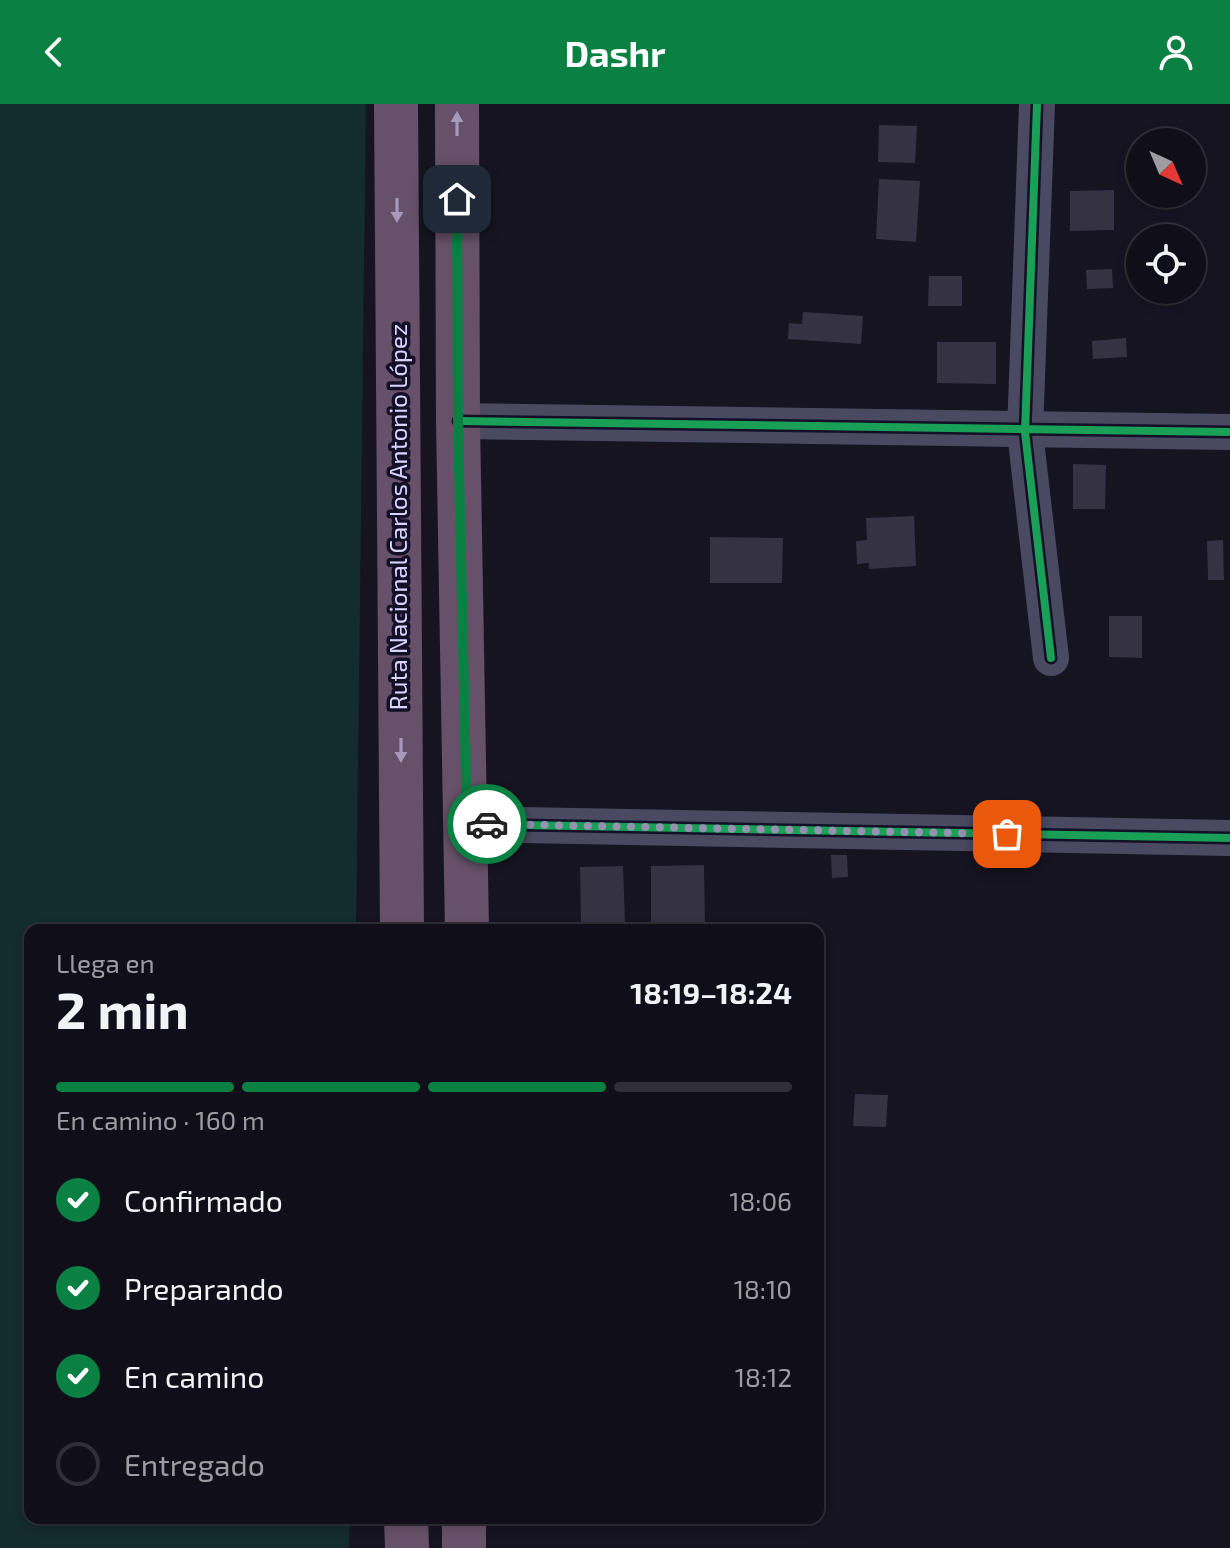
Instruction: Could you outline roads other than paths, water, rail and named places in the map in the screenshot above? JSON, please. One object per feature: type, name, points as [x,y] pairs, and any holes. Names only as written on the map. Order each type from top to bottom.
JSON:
[{"type":"highway","name":"Ruta Nacional Carlos Antonio López","points":[[396,104],[402,924]]},
{"type":"highway","points":[[457,104],[458,421],[467,924]]},
{"type":"highway","points":[[406,1524],[407,1548]]},
{"type":"highway","points":[[464,1524],[464,1548]]},
{"type":"street","points":[[1037,104],[1025,432],[1051,658]]},
{"type":"street","points":[[458,421],[1025,432],[1230,432]]},
{"type":"street","points":[[467,824],[1230,838]]}]
